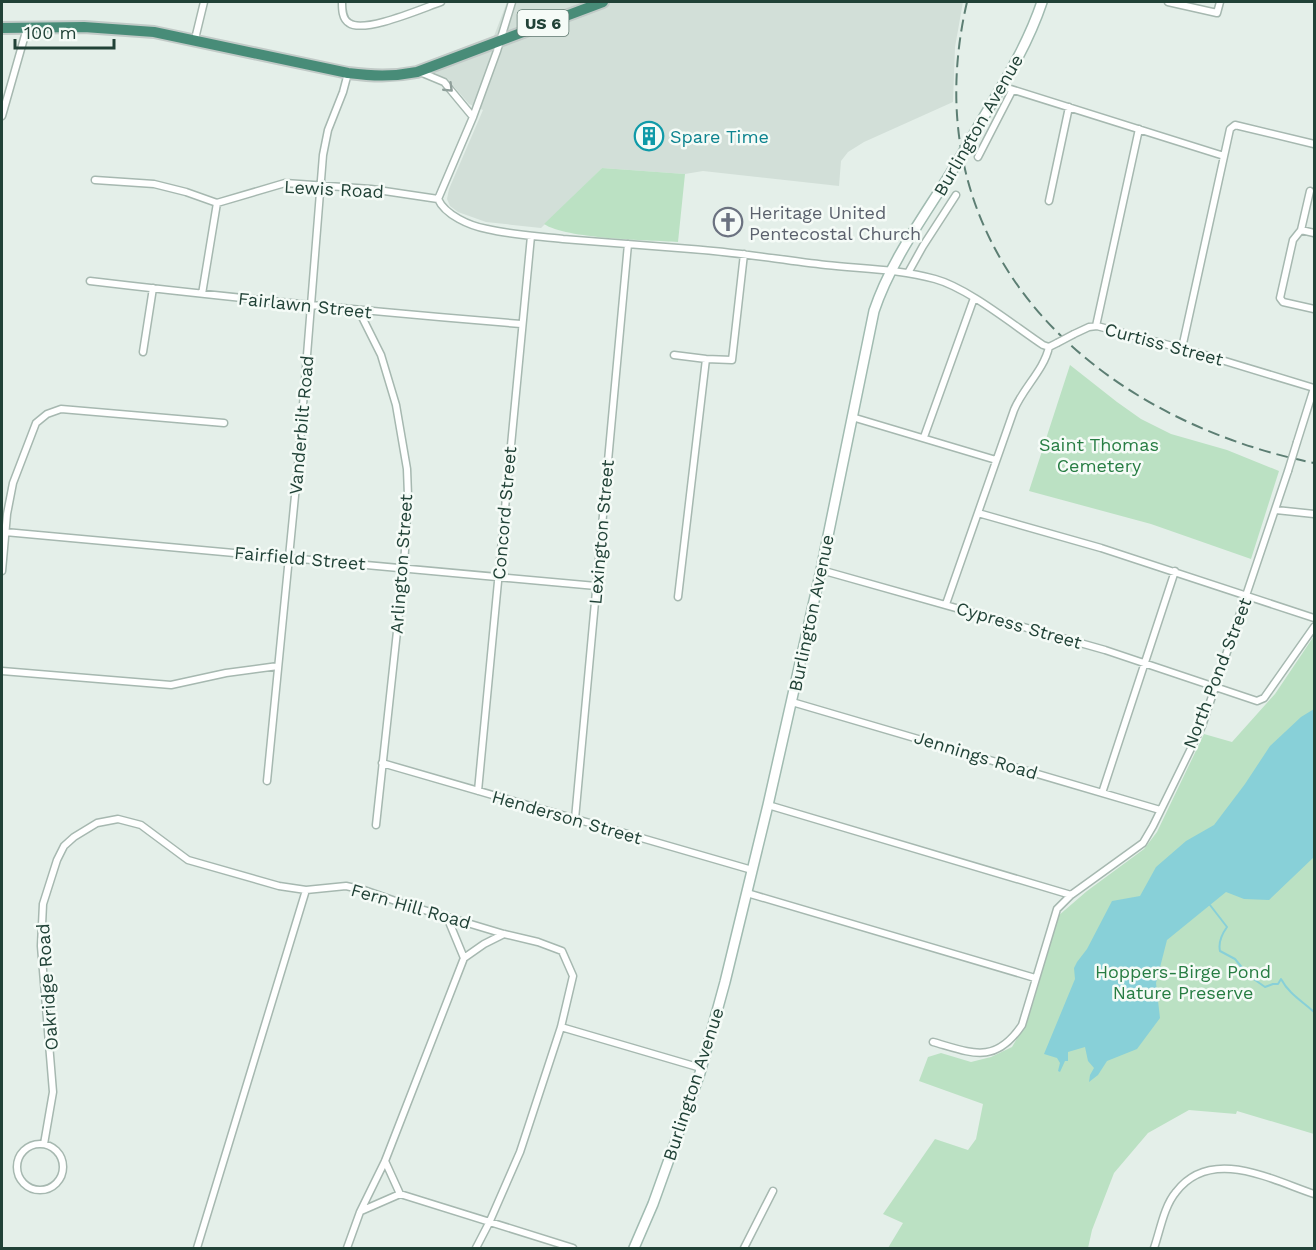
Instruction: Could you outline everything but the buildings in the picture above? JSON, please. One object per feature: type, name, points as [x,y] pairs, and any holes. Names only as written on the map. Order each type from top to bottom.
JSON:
[{"type":"highway","name":"US 6","points":[[2,28],[123,28],[195,39],[348,73],[379,77],[417,72],[603,2]]},
{"type":"main road","name":"Burlington Avenue","points":[[634,1248],[661,1184],[701,1068],[747,893],[821,570],[871,322],[884,285],[892,270],[1001,86],[1033,27],[1042,2]]},
{"type":"street","points":[[195,39],[204,2]]},
{"type":"street","points":[[342,2],[343,13],[348,23],[361,26],[392,19],[441,2]]},
{"type":"street","points":[[512,2],[473,117],[438,199],[441,205],[453,214],[472,225],[486,229],[531,236],[744,255],[908,273],[946,282],[1049,347],[1045,358],[1018,401],[946,604]]},
{"type":"street","points":[[1168,2],[1217,13],[1220,2]]},
{"type":"street","points":[[2,116],[27,28]]},
{"type":"street","points":[[417,72],[428,74],[444,82],[473,117]]},
{"type":"street","name":"Vanderbilt Road","points":[[267,781],[299,454],[323,155],[328,130],[348,73]]},
{"type":"street","points":[[1001,86],[1224,156]]},
{"type":"street","name":"Burlington Avenue","points":[[978,157],[1012,91]]},
{"type":"street","points":[[1049,201],[1070,107]]},
{"type":"street","points":[[1182,348],[1230,129],[1235,125],[1314,144]]},
{"type":"street","points":[[1096,326],[1139,129]]},
{"type":"street","points":[[95,180],[154,184],[217,203],[202,294]]},
{"type":"street","name":"Lewis Road","points":[[217,203],[285,183],[321,184],[438,199]]},
{"type":"street","points":[[1310,191],[1300,230],[1293,240],[1280,298],[1284,302],[1314,309]]},
{"type":"street","name":"Burlington Avenue","points":[[908,273],[956,195]]},
{"type":"street","points":[[1300,230],[1314,233]]},
{"type":"street","name":"Concord Street","points":[[478,791],[531,236]]},
{"type":"street","name":"Lexington Street","points":[[575,819],[628,244]]},
{"type":"street","points":[[674,355],[732,360],[744,255]]},
{"type":"street","name":"Fairlawn Street","points":[[90,281],[359,311],[521,324]]},
{"type":"street","points":[[143,352],[153,288]]},
{"type":"street","points":[[924,437],[974,298]]},
{"type":"street","name":"Arlington Street","points":[[359,311],[381,355],[396,405],[407,469],[408,496],[404,567],[376,825]]},
{"type":"street","name":"Curtiss Street","points":[[1049,347],[1089,327],[1096,326],[1182,348],[1314,388]]},
{"type":"street","points":[[678,597],[706,359]]},
{"type":"street","name":"North Pond Street","points":[[933,1042],[983,1054],[1000,1048],[1013,1038],[1022,1025],[1057,909],[1071,895],[1143,843],[1202,726],[1276,510],[1314,388]]},
{"type":"street","points":[[2,571],[4,532],[13,483],[36,423],[46,414],[61,409],[224,423]]},
{"type":"street","points":[[852,417],[996,460]]},
{"type":"street","points":[[1276,510],[1314,514]]},
{"type":"street","points":[[978,513],[1101,548],[1314,618]]},
{"type":"street","name":"Fairfield Street","points":[[4,532],[596,586]]},
{"type":"street","name":"Cypress Street","points":[[821,570],[1144,662],[1257,701],[1264,698],[1314,627]]},
{"type":"street","points":[[1102,793],[1174,571]]},
{"type":"street","points":[[2,671],[171,685],[226,673],[278,666]]},
{"type":"street","name":"Jennings Road","points":[[792,702],[1160,810]]},
{"type":"street","name":"Henderson Street","points":[[382,763],[752,870]]},
{"type":"street","points":[[768,805],[1071,895]]},
{"type":"street","name":"Oakridge Road","points":[[44,1144],[54,1092],[41,946],[43,904],[57,860],[64,846],[97,823],[118,819],[141,825],[188,860],[279,886],[306,890]]},
{"type":"street","name":"Fern Hill Road","points":[[306,890],[346,886],[364,890],[447,917],[538,942],[562,951],[568,962],[573,976],[561,1027],[520,1152],[476,1248]]},
{"type":"street","points":[[197,1248],[306,890]]},
{"type":"street","points":[[747,893],[1035,978]]},
{"type":"street","points":[[447,917],[464,958]]},
{"type":"street","points":[[347,1248],[360,1212],[385,1161],[464,958],[504,934]]},
{"type":"street","points":[[561,1027],[701,1068]]},
{"type":"street","points":[[44,1144],[58,1152],[62,1158],[63,1169],[55,1184],[46,1189],[36,1189],[28,1186],[21,1179],[18,1172],[18,1161],[21,1154],[29,1147],[44,1144]]},
{"type":"street","points":[[385,1161],[400,1194]]},
{"type":"street","points":[[1154,1248],[1175,1192],[1196,1175],[1212,1169],[1231,1168],[1249,1172],[1314,1194]]},
{"type":"street","points":[[744,1248],[772,1191]]},
{"type":"street","points":[[360,1212],[400,1194],[573,1248]]},
{"type":"shaded area","points":[[507,2],[963,2],[955,47],[953,102],[864,142],[848,152],[841,161],[839,186],[703,171],[685,174],[602,168],[541,228],[486,222],[458,212],[450,206],[447,199],[449,189],[483,110],[469,104],[451,83],[420,64],[494,36]]},
{"type":"green space","points":[[602,168],[685,174],[678,242],[588,236],[555,229],[544,224]]},
{"type":"green space","name":"Saint Thomas Cemetery","points":[[1070,365],[1141,419],[1171,434],[1227,450],[1279,471],[1251,559],[1151,524],[1029,491]]},
{"type":"green space","name":"Hoppers-Birge Pond Nature Preserve","points":[[1314,636],[1314,1134],[1237,1111],[1236,1114],[1189,1110],[1148,1133],[1114,1173],[1092,1230],[1088,1248],[888,1248],[903,1223],[883,1214],[935,1139],[968,1150],[976,1139],[983,1104],[919,1081],[928,1057],[941,1053],[971,1062],[991,1057],[1012,1047],[1025,1025],[1033,1003],[1058,916],[1087,891],[1144,849],[1157,832],[1204,734],[1232,742],[1275,694]]},
{"type":"water","points":[[1314,709],[1314,857],[1269,900],[1244,899],[1226,892],[1167,940],[1156,983],[1160,1018],[1137,1049],[1107,1061],[1098,1075],[1089,1082],[1094,1068],[1088,1061],[1085,1047],[1068,1052],[1068,1061],[1065,1061],[1060,1072],[1058,1071],[1060,1063],[1057,1058],[1044,1054],[1075,979],[1074,968],[1087,949],[1112,901],[1140,896],[1156,867],[1186,841],[1214,825],[1270,746],[1301,717]]},
{"type":"waterway","points":[[1210,905],[1227,927],[1221,938],[1220,951],[1235,959],[1248,975],[1265,987],[1278,984],[1281,979],[1292,993],[1314,1012]]},
{"type":"railway","points":[[967,2],[956,90],[965,171],[992,243],[1034,307],[1090,362],[1156,406],[1232,440],[1314,463]]},
{"type":"place","name":"Spare Time","points":[[649,136]]},
{"type":"place","name":"Heritage United Pentecostal Church","points":[[728,222]]}]
